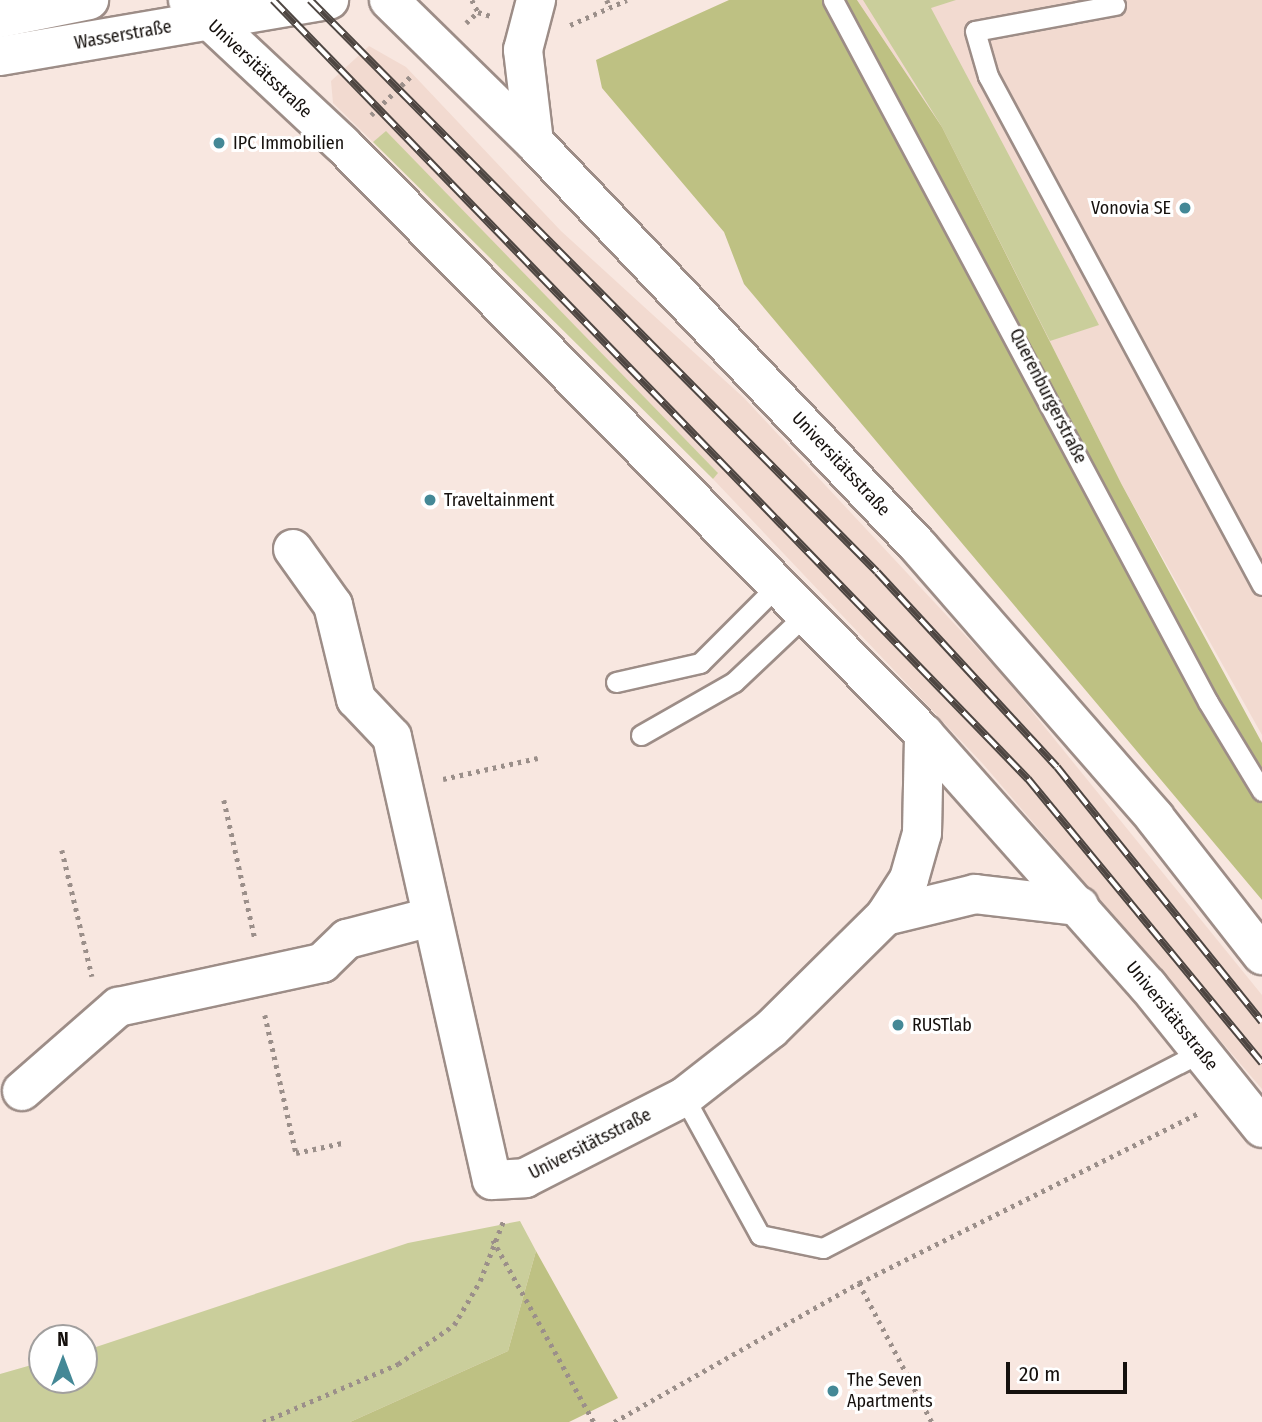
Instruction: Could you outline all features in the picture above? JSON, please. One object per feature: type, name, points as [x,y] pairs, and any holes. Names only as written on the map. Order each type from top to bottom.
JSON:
[{"type":"main road","points":[[0,18],[89,0]]},
{"type":"main road","name":"Wasserstraße","points":[[0,56],[197,10],[329,0]]},
{"type":"main road","name":"Universitätsstraße","points":[[389,0],[534,142],[919,547],[1154,818],[1262,955]]},
{"type":"main road","points":[[534,142],[523,50],[536,0]]},
{"type":"main road","name":"Universitätsstraße","points":[[197,10],[342,144],[779,584],[924,734],[1079,906],[1237,1094],[1262,1128]]},
{"type":"main road","name":"Universitätsstraße","points":[[293,549],[333,605],[356,699],[392,737],[492,1180],[525,1178],[684,1097],[771,1029],[885,916],[909,879],[922,833],[924,734]]},
{"type":"main road","points":[[885,916],[975,894],[1079,906]]},
{"type":"main road","points":[[22,1091],[118,1007],[322,963],[347,939],[431,917]]},
{"type":"lane","name":"Querenburgerstraße","points":[[833,0],[1208,702],[1262,791]]},
{"type":"lane","points":[[1115,5],[975,31],[988,76],[1262,586]]},
{"type":"lane","points":[[616,682],[700,663],[779,584]]},
{"type":"lane","points":[[641,735],[734,682],[807,613]]},
{"type":"lane","points":[[684,1097],[760,1235],[823,1248],[1201,1052]]},
{"type":"path","points":[[472,0],[478,12],[499,18]]},
{"type":"path","points":[[607,0],[610,8]]},
{"type":"path","points":[[562,29],[627,0]]},
{"type":"path","points":[[466,22],[478,12]]},
{"type":"path","points":[[365,121],[415,72]]},
{"type":"path","points":[[403,788],[538,758]]},
{"type":"path","points":[[224,800],[296,1153],[342,1143]]},
{"type":"path","points":[[62,850],[99,1004],[108,1015]]},
{"type":"path","points":[[614,1422],[859,1283],[1237,1094]]},
{"type":"path","points":[[264,1422],[425,1349],[454,1325],[480,1281],[493,1240],[525,1178]]},
{"type":"path","points":[[493,1240],[594,1422]]},
{"type":"path","points":[[859,1283],[932,1422]]},
{"type":"shaded area","points":[[857,0],[1262,0],[1262,735],[1122,485],[942,127]]},
{"type":"shaded area","points":[[369,46],[406,67],[561,231],[744,398],[1004,677],[1262,995],[1262,1089],[983,764],[713,479],[717,472],[386,132],[373,142],[333,103],[331,81]]},
{"type":"green space","points":[[729,0],[857,0],[942,127],[1122,485],[1262,743],[1262,900],[744,284],[724,232],[602,88],[596,60]]},
{"type":"green space","points":[[863,0],[956,0],[931,8],[1099,325],[1050,341],[942,127]]},
{"type":"green space","points":[[386,131],[718,473],[713,479],[373,142]]},
{"type":"green space","points":[[520,1221],[536,1251],[508,1351],[350,1422],[0,1422],[0,1374],[28,1366],[28,1394],[98,1394],[98,1346],[408,1243]]},
{"type":"green space","points":[[536,1251],[618,1398],[569,1422],[350,1422],[508,1351]]},
{"type":"railway","points":[[273,0],[1028,779],[1262,1063]]},
{"type":"railway","points":[[310,0],[877,572],[1057,767],[1262,1022]]},
{"type":"place","name":"IPC Immobilien","points":[[219,143]]},
{"type":"place","name":"Vonovia SE","points":[[1185,208]]},
{"type":"place","name":"Traveltainment","points":[[430,500]]},
{"type":"place","name":"RUSTlab","points":[[898,1025]]},
{"type":"place","name":"The Seven Apartments","points":[[833,1391]]}]
